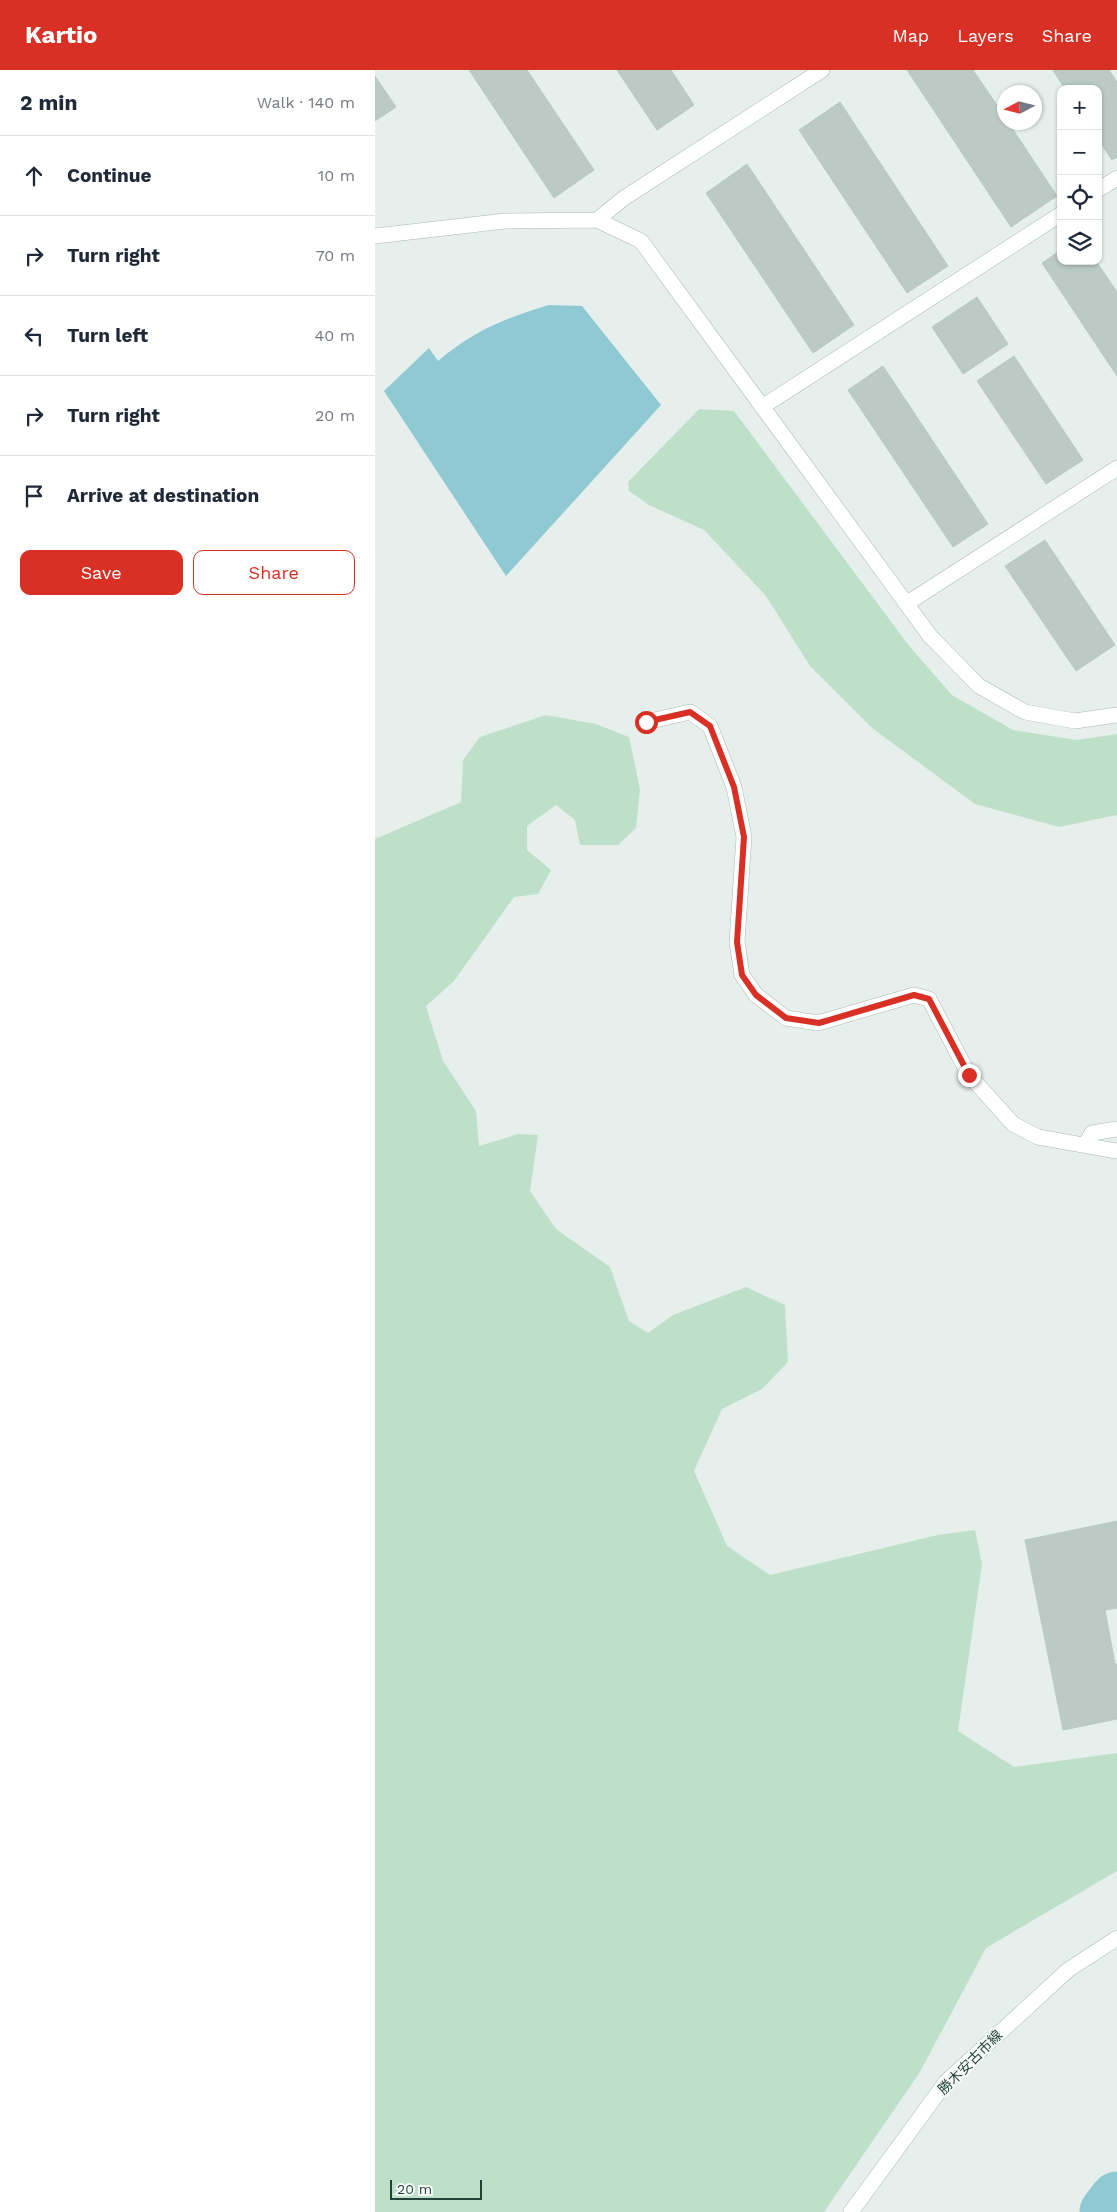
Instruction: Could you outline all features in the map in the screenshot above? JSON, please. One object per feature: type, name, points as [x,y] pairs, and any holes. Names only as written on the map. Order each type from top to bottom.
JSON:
[{"type":"street","points":[[597,220],[624,198],[823,70]]},
{"type":"street","points":[[1102,187],[1117,178]]},
{"type":"street","points":[[762,407],[1057,217]]},
{"type":"street","points":[[375,236],[505,221],[597,220],[641,241],[930,636],[979,686],[1025,712],[1075,721],[1117,715]]},
{"type":"street","points":[[906,604],[1117,468]]},
{"type":"street","points":[[646,722],[690,712],[710,726],[734,787],[744,837],[737,942],[742,975],[756,995],[786,1018],[819,1023],[914,995],[929,999],[969,1075],[1013,1124],[1038,1137],[1117,1151]]},
{"type":"street","points":[[1085,1145],[1092,1133],[1117,1129]]},
{"type":"street","name":"勝木安古市線","points":[[851,2212],[946,2082],[1068,1970],[1117,1938]]},
{"type":"green space","points":[[699,409],[734,411],[910,647],[952,695],[1013,730],[1077,740],[1117,734],[1117,815],[1059,827],[975,804],[872,728],[810,666],[766,596],[704,530],[649,505],[629,491],[628,482]]},
{"type":"green space","points":[[546,715],[596,724],[629,737],[640,789],[636,828],[618,845],[580,845],[575,820],[556,805],[527,826],[527,850],[551,870],[538,894],[514,897],[454,981],[426,1006],[443,1061],[476,1111],[479,1146],[518,1134],[538,1135],[530,1191],[556,1229],[610,1267],[629,1321],[648,1333],[673,1315],[746,1287],[785,1305],[788,1362],[762,1389],[722,1409],[694,1471],[727,1546],[770,1575],[938,1535],[975,1530],[982,1564],[958,1731],[1014,1767],[1117,1753],[1117,1871],[986,1948],[920,2072],[824,2212],[375,2212],[375,839],[461,802],[463,760],[480,737]]},
{"type":"water","points":[[549,305],[582,306],[661,405],[506,576],[384,391],[429,348],[438,361],[464,341],[477,334],[518,315]]},
{"type":"building","points":[[469,70],[527,70],[594,170],[554,198]]},
{"type":"building","points":[[617,70],[671,70],[694,105],[657,130]]},
{"type":"building","points":[[907,70],[973,70],[997,105],[997,130],[1013,130],[1057,196],[1011,227]]},
{"type":"building","points":[[1053,70],[1109,70],[1117,82],[1117,157],[1112,160],[1102,145],[1102,85],[1062,85]]},
{"type":"building","points":[[375,76],[396,107],[375,121]]},
{"type":"building","points":[[840,102],[948,266],[907,293],[799,130]]},
{"type":"building","points":[[747,164],[854,325],[813,353],[706,193]]},
{"type":"building","points":[[1057,253],[1057,265],[1099,265],[1117,292],[1117,376],[1042,263]]},
{"type":"building","points":[[977,297],[1008,344],[963,374],[932,327]]},
{"type":"building","points":[[1014,356],[1083,460],[1046,484],[977,381]]},
{"type":"building","points":[[883,366],[988,524],[953,547],[848,390]]},
{"type":"building","points":[[1045,540],[1115,645],[1076,671],[1005,566]]},
{"type":"building","points":[[1117,1521],[1117,1608],[1105,1610],[1115,1664],[1117,1664],[1117,1719],[1063,1730],[1025,1540]]},
{"type":"waterway","points":[[1107,2212],[1117,2199]]},
{"type":"route","points":[[646,722],[690,712],[710,726],[734,787],[744,837],[737,942],[742,975],[756,995],[786,1018],[819,1023],[914,995],[929,999],[969,1075]]}]
